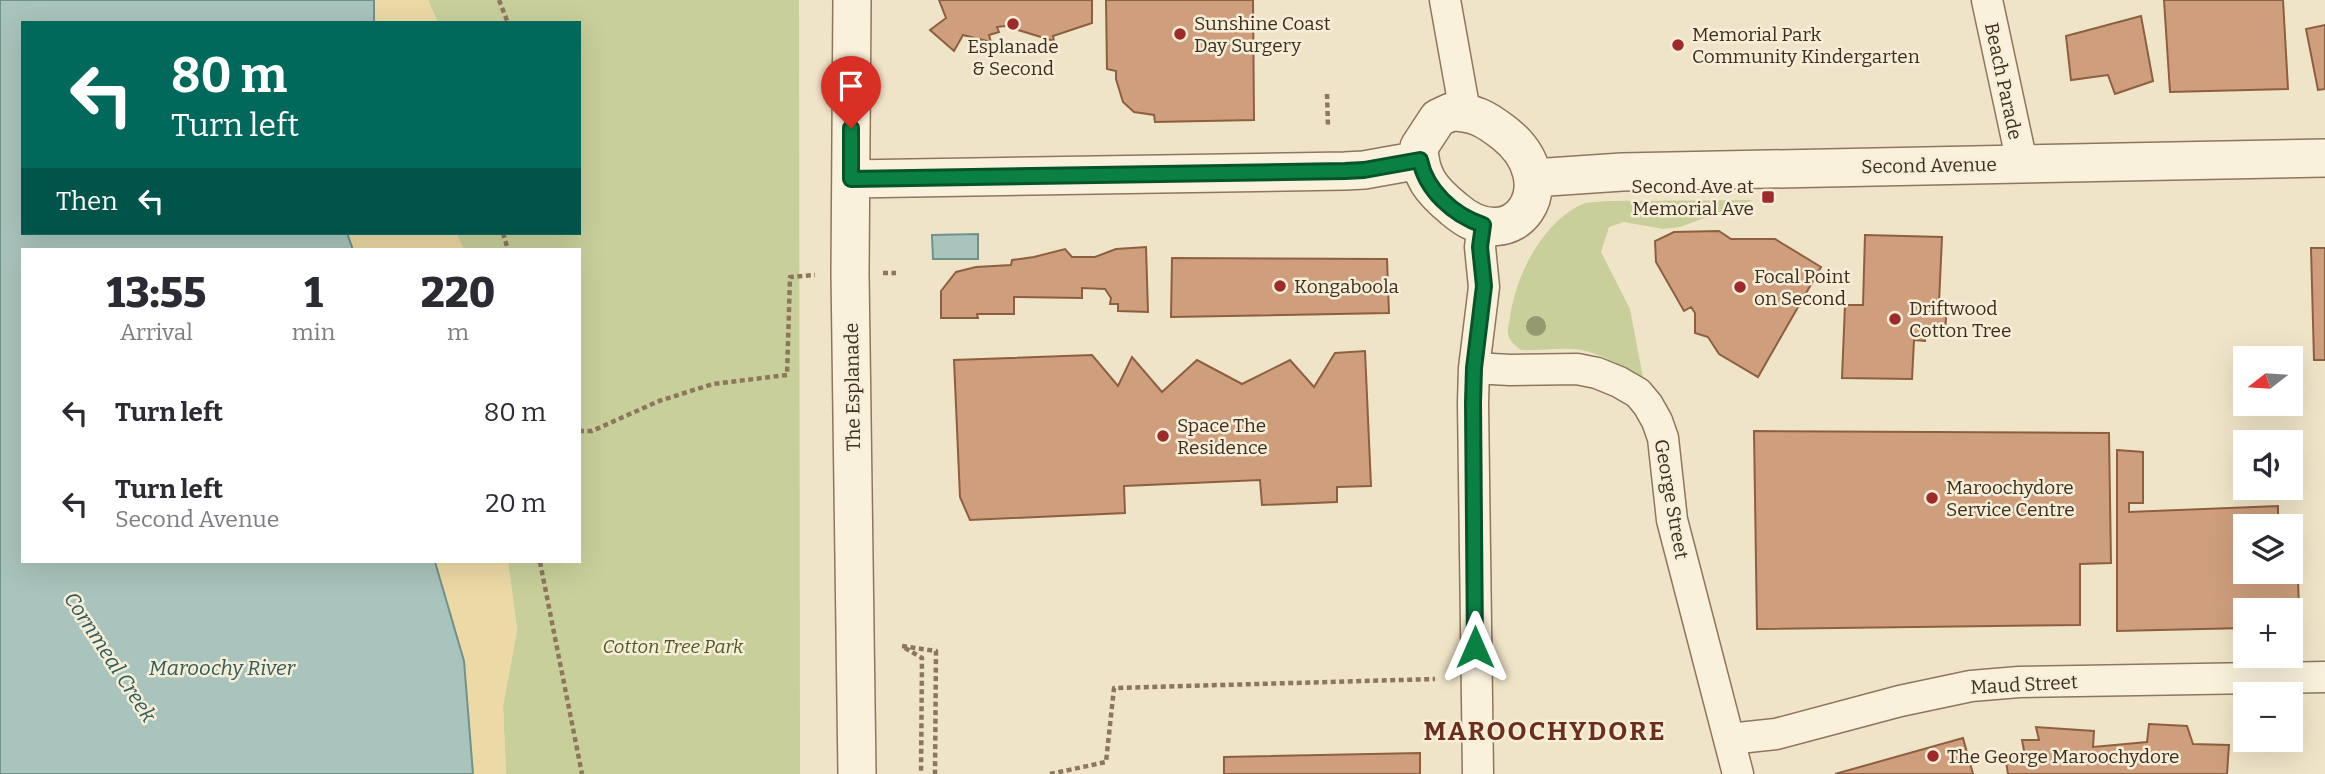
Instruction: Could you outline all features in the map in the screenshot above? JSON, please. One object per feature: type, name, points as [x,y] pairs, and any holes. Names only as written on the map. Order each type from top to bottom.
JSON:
[{"type":"street","name":"The Esplanade","points":[[852,0],[850,273],[857,774]]},
{"type":"street","points":[[1445,0],[1465,112]]},
{"type":"street","name":"Beach Parade","points":[[1987,0],[2022,163]]},
{"type":"street","points":[[1451,112],[1465,112],[1487,120],[1513,140],[1530,163],[1534,191],[1528,207],[1518,219],[1496,227],[1483,225],[1456,212],[1439,196],[1428,184],[1420,160],[1419,146],[1438,118],[1451,112]]},
{"type":"street","name":"Second Avenue","points":[[1533,178],[1622,172],[2325,158]]},
{"type":"street","points":[[851,179],[1345,171],[1420,160]]},
{"type":"street","points":[[1478,774],[1474,368],[1484,286],[1480,247],[1483,225]]},
{"type":"street","name":"George Street","points":[[1474,368],[1577,369],[1597,373],[1638,393],[1648,405],[1663,438],[1672,520],[1738,774]]},
{"type":"street","name":"Maud Street","points":[[1729,739],[1776,734],[1900,701],[1972,686],[2019,682],[2325,677]]},
{"type":"path","points":[[499,0],[507,21]]},
{"type":"path","points":[[1327,94],[1328,126]]},
{"type":"path","points":[[581,431],[592,430],[659,401],[713,384],[787,375],[790,277],[896,273]]},
{"type":"path","points":[[541,563],[582,774]]},
{"type":"path","points":[[921,774],[922,658],[902,646],[936,652],[935,774]]},
{"type":"path","points":[[1050,774],[1106,762],[1114,688],[1435,679]]},
{"type":"green space","name":"Cotton Tree Park","points":[[428,0],[799,0],[800,774],[506,774],[503,706],[517,630],[508,563],[581,563],[581,248],[463,248],[457,235],[581,235],[581,21],[437,21]]},
{"type":"green space","points":[[1753,200],[1680,227],[1663,229],[1624,222],[1609,227],[1601,252],[1630,309],[1643,378],[1590,352],[1565,349],[1521,350],[1510,339],[1508,330],[1513,302],[1524,270],[1541,240],[1564,215],[1578,206],[1589,202],[1610,201]]},
{"type":"sand","points":[[374,0],[428,0],[437,21],[374,21]]},
{"type":"sand","points":[[348,235],[457,235],[463,248],[352,248]]},
{"type":"sand","points":[[435,563],[508,563],[517,630],[503,706],[506,774],[473,774]]},
{"type":"water","name":"Maroochy River","points":[[0,0],[374,0],[374,21],[21,21],[21,235],[348,235],[352,248],[21,248],[21,563],[435,563],[464,661],[473,774],[0,774]]},
{"type":"water","points":[[978,234],[978,259],[933,259],[932,235]]},
{"type":"building","name":"Esplanade & Second","points":[[939,0],[1092,0],[1092,23],[1053,36],[1054,41],[1005,26],[997,27],[999,32],[989,35],[991,42],[963,35],[954,51],[930,30],[946,18]]},
{"type":"building","name":"Sunshine Coast Day Surgery","points":[[1106,0],[1253,0],[1254,120],[1155,122],[1154,115],[1134,112],[1123,102],[1116,71],[1107,69]]},
{"type":"building","points":[[2164,0],[2283,0],[2288,89],[2170,92]]},
{"type":"building","points":[[2141,16],[2153,81],[2115,94],[2108,75],[2071,80],[2066,36]]},
{"type":"building","points":[[2325,25],[2325,89],[2318,90],[2306,29]]},
{"type":"building","name":"Focal Point on Second","points":[[1719,231],[1731,239],[1775,239],[1821,267],[1758,377],[1719,354],[1708,337],[1695,333],[1695,313],[1691,307],[1684,311],[1656,262],[1655,241],[1674,232]]},
{"type":"building","name":"Driftwood Cotton Tree","points":[[1865,235],[1942,237],[1939,303],[1947,303],[1945,333],[1925,332],[1925,341],[1914,340],[1912,379],[1842,378],[1845,305],[1863,305]]},
{"type":"building","points":[[1146,247],[1148,312],[1118,311],[1118,304],[1110,304],[1111,298],[1105,289],[1082,288],[1082,298],[1014,297],[1014,314],[941,318],[941,291],[956,272],[976,267],[1011,265],[1012,260],[1065,249],[1072,257],[1095,257],[1116,249]]},
{"type":"building","points":[[2311,248],[2325,248],[2325,360],[2314,360]]},
{"type":"building","name":"Kongaboola","points":[[1172,258],[1387,259],[1389,313],[1171,317]]},
{"type":"building","name":"Space The Residence","points":[[1365,351],[1371,486],[1337,487],[1337,502],[1262,505],[1260,480],[1124,486],[1125,513],[970,520],[960,497],[954,360],[1092,355],[1118,386],[1132,357],[1162,392],[1197,360],[1242,384],[1290,360],[1314,387],[1335,353]]},
{"type":"building","name":"Maroochydore Service Centre","points":[[1754,431],[2109,433],[2111,563],[2080,564],[2080,625],[1757,629]]},
{"type":"building","points":[[2117,450],[2143,452],[2143,503],[2129,503],[2129,512],[2278,506],[2278,514],[2233,514],[2233,584],[2298,584],[2299,598],[2233,598],[2233,628],[2117,631]]},
{"type":"building","points":[[2149,724],[2187,726],[2193,744],[2229,745],[2227,774],[2008,774],[2005,756],[2025,756],[2022,740],[2039,740],[2036,727],[2094,731],[2093,747],[2147,742]]},
{"type":"building","name":"The George Maroochydore","points":[[1963,738],[1973,774],[1835,774]]},
{"type":"building","points":[[1420,753],[1420,774],[1224,774],[1224,757]]},
{"type":"place","name":"Esplanade & Second","points":[[1013,24]]},
{"type":"place","name":"Sunshine Coast Day Surgery","points":[[1180,34]]},
{"type":"place","name":"Memorial Park Community Kindergarten","points":[[1678,45]]},
{"type":"place","name":"Second Ave at Memorial Ave","points":[[1768,197]]},
{"type":"place","name":"Kongaboola","points":[[1280,286]]},
{"type":"place","name":"Focal Point on Second","points":[[1740,287]]},
{"type":"place","name":"Driftwood Cotton Tree","points":[[1895,319]]},
{"type":"place","name":"Space The Residence","points":[[1163,436]]},
{"type":"place","name":"Maroochydore Service Centre","points":[[1932,498]]},
{"type":"place","name":"The George Maroochydore","points":[[1933,756]]},
{"type":"district","name":"MAROOCHYDORE","points":[[1545,731]]},
{"type":"route","points":[[851,128],[851,179],[1345,171],[1420,160],[1428,184],[1439,196],[1456,212],[1483,225],[1480,247],[1484,286],[1474,368],[1473,402],[1475,647]]},
{"type":"water label","name":"Cornmeal Creek","points":[[110,657]]}]
